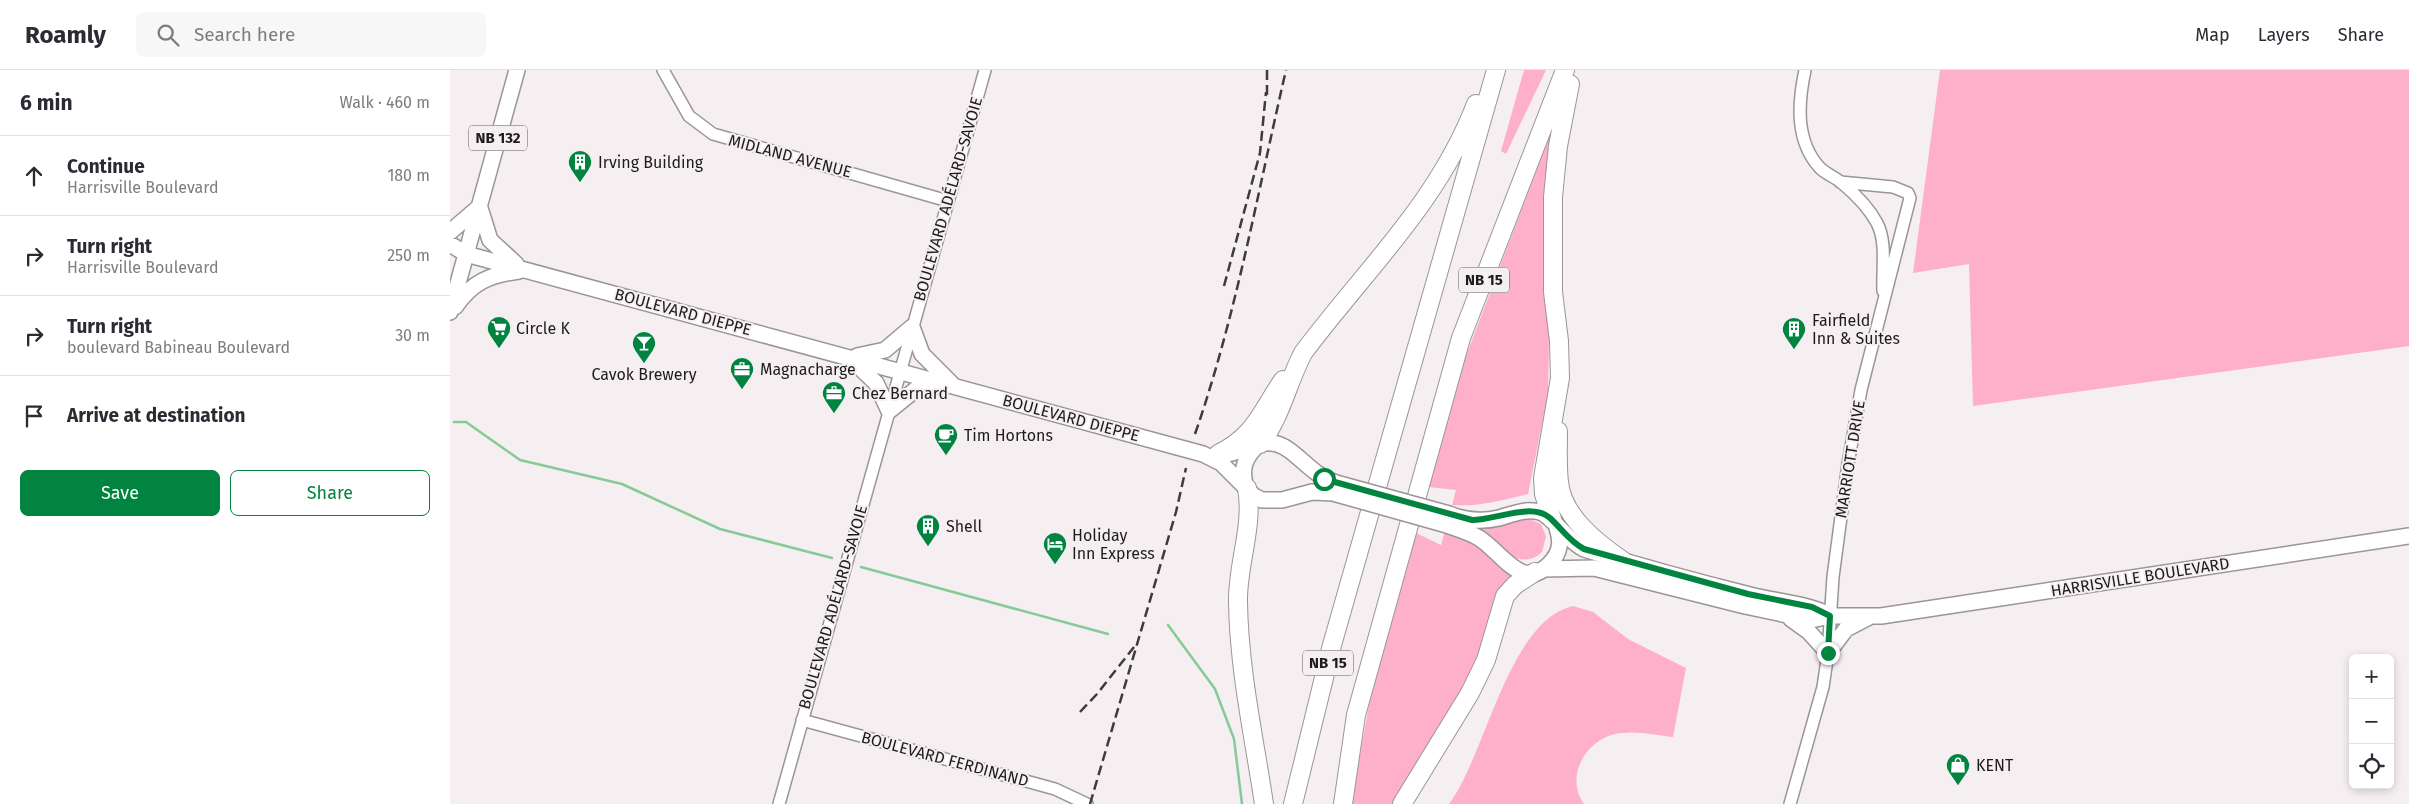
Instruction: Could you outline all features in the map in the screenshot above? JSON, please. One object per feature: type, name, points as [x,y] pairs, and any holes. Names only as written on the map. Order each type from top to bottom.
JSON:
[{"type":"highway","points":[[1210,454],[1237,445],[1251,430],[1303,353],[1425,202],[1460,143],[1487,70]]},
{"type":"highway","name":"NB 15","points":[[1293,804],[1332,645],[1496,70]]},
{"type":"highway","name":"NB 15","points":[[1342,804],[1356,715],[1461,338],[1565,70]]},
{"type":"highway","points":[[1554,523],[1544,494],[1543,478],[1560,378],[1559,341],[1553,292],[1555,171],[1563,112],[1574,70]]},
{"type":"highway","points":[[1260,444],[1277,419],[1293,373],[1303,353]]},
{"type":"highway","points":[[1557,401],[1559,484],[1566,505],[1580,525],[1605,549],[1623,561]]},
{"type":"highway","points":[[1247,488],[1248,510],[1239,581],[1238,620],[1264,804]]},
{"type":"highway","points":[[1402,804],[1470,693],[1486,660],[1505,596],[1515,584],[1540,570]]},
{"type":"main road","name":"NB 132","points":[[450,313],[517,70]]},
{"type":"main road","points":[[450,232],[479,206],[490,240],[502,253],[525,270]]},
{"type":"main road","name":"BOULEVARD DIEPPE","points":[[450,244],[466,254],[1210,454]]},
{"type":"main road","name":"BOULEVARD DIEPPE","points":[[450,256],[466,254]]},
{"type":"main road","points":[[450,313],[465,293],[478,281],[497,274],[525,270]]},
{"type":"main road","points":[[848,357],[882,351],[912,327],[922,354],[954,386]]},
{"type":"main road","points":[[848,357],[876,383],[888,411],[916,390],[926,387],[954,386]]},
{"type":"main road","points":[[1210,454],[1232,454],[1260,444],[1279,444],[1296,455],[1314,473],[1335,488],[1448,520],[1480,538],[1509,566],[1517,571],[1594,568],[1811,620],[1830,616]]},
{"type":"main road","points":[[1247,488],[1243,470],[1245,460],[1260,444]]},
{"type":"main road","points":[[1210,454],[1254,496],[1271,501],[1335,488]]},
{"type":"main road","points":[[1448,520],[1485,520],[1533,510],[1543,513],[1575,545],[1623,561],[1775,601],[1812,607],[1830,616]]},
{"type":"main road","points":[[1540,570],[1552,562],[1560,546],[1554,523]]},
{"type":"main road","name":"HARRISVILLE BOULEVARD","points":[[1830,616],[1881,616],[2409,536]]},
{"type":"main road","points":[[1782,614],[1809,632],[1828,653],[1846,629],[1870,616]]},
{"type":"street","name":"MIDLAND AVENUE","points":[[663,70],[689,116],[698,125],[712,134],[948,201]]},
{"type":"street","name":"BOULEVARD ADÉLARD-SAVOIE","points":[[780,804],[888,411],[905,372],[912,327],[985,70]]},
{"type":"street","name":"MARRIOTT DRIVE","points":[[1805,70],[1800,96],[1801,128],[1811,156],[1820,168],[1840,182],[1858,199],[1877,224],[1883,243],[1883,305]]},
{"type":"street","name":"MARRIOTT DRIVE","points":[[1790,804],[1823,687],[1828,653],[1833,577],[1848,464],[1861,390],[1910,198],[1908,193],[1893,187],[1840,182]]},
{"type":"street","name":"BOULEVARD FERDINAND","points":[[802,720],[1054,788],[1087,804]]},
{"type":"shaded area","points":[[1524,70],[1546,70],[1506,154],[1501,151]]},
{"type":"shaded area","points":[[1940,70],[2409,70],[2409,346],[1973,406],[1969,264],[1913,273]]},
{"type":"shaded area","points":[[1553,127],[1548,393],[1528,494],[1481,504],[1452,505],[1456,490],[1429,487],[1416,533],[1441,545],[1445,530],[1460,535],[1481,548],[1510,576],[1495,597],[1487,628],[1467,683],[1398,804],[1351,804],[1374,678],[1455,385]]},
{"type":"shaded area","points":[[1527,518],[1541,524],[1546,536],[1542,552],[1533,558],[1524,560],[1506,554],[1473,528]]},
{"type":"shaded area","points":[[1573,606],[1593,612],[1628,639],[1686,668],[1673,737],[1622,733],[1610,735],[1599,741],[1583,758],[1578,769],[1576,781],[1578,793],[1584,804],[1449,804],[1475,754],[1500,692],[1531,636],[1551,617]]},
{"type":"waterway","points":[[454,422],[466,422],[520,460],[622,484],[720,529],[832,558]]},
{"type":"waterway","points":[[861,567],[1108,634]]},
{"type":"waterway","points":[[1168,625],[1215,689],[1234,739],[1242,804]]},
{"type":"railway","points":[[1267,70],[1267,100]]},
{"type":"railway","points":[[1195,434],[1223,344],[1286,70]]},
{"type":"railway","points":[[1224,286],[1260,153],[1266,92]]},
{"type":"railway","points":[[1090,804],[1176,512],[1186,468]]},
{"type":"railway","points":[[1080,712],[1097,694],[1134,647]]},
{"type":"place","name":"Irving Building","points":[[580,183]]},
{"type":"place","name":"Circle K","points":[[499,349]]},
{"type":"place","name":"Fairfield Inn & Suites","points":[[1794,350]]},
{"type":"place","name":"Cavok Brewery","points":[[644,364]]},
{"type":"place","name":"Magnacharge","points":[[742,390]]},
{"type":"place","name":"Chez Bernard","points":[[834,414]]},
{"type":"place","name":"Tim Hortons","points":[[946,456]]},
{"type":"place","name":"Shell","points":[[928,547]]},
{"type":"place","name":"Holiday Inn Express","points":[[1055,565]]},
{"type":"place","name":"KENT","points":[[1958,786]]},
{"type":"route","points":[[1324,479],[1458,518],[1485,520],[1523,511],[1533,510],[1543,513],[1552,519],[1565,536],[1575,545],[1584,549],[1748,594],[1784,603],[1812,607],[1830,616],[1828,653]]}]
